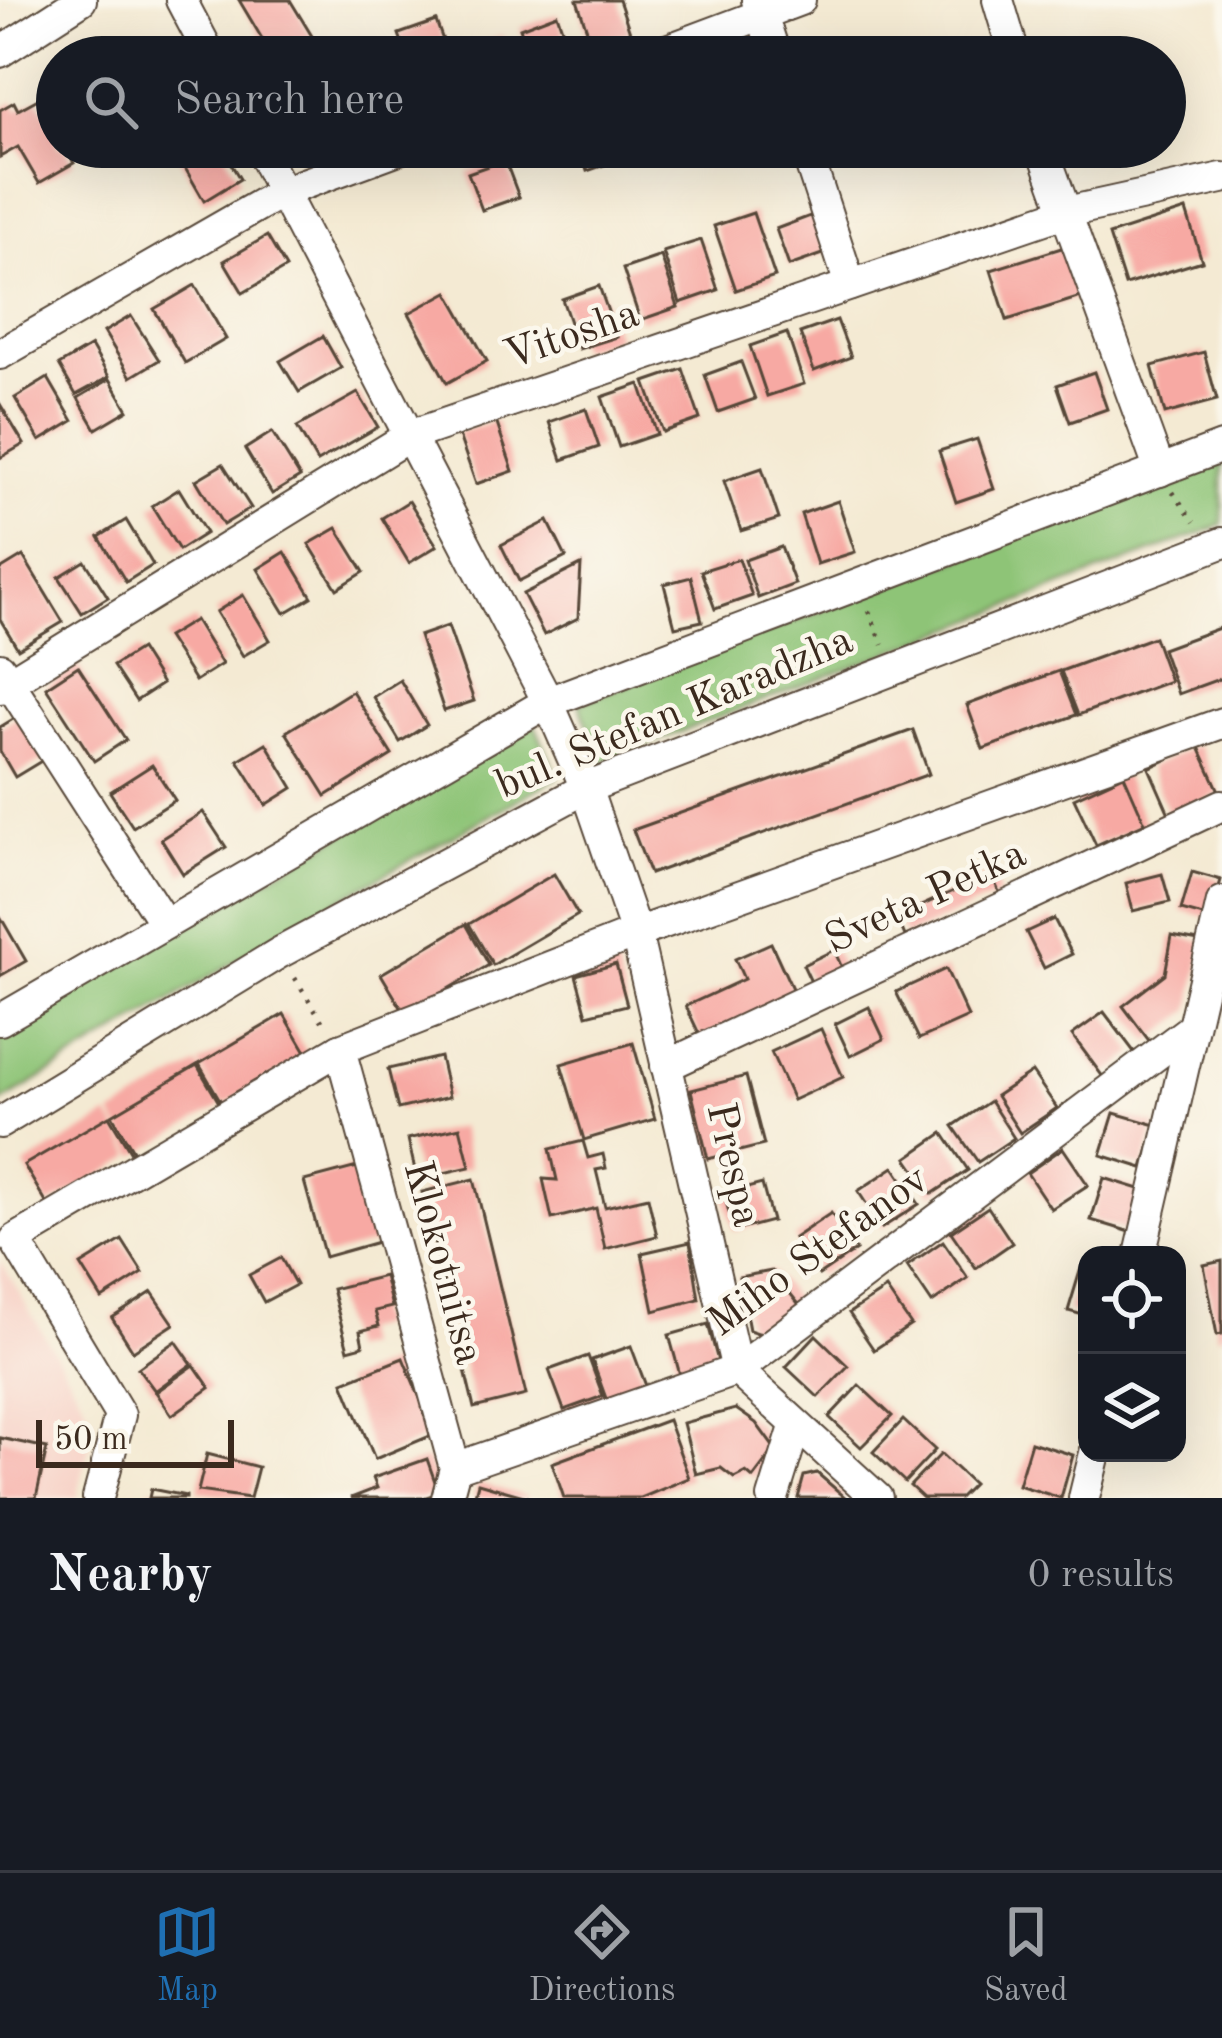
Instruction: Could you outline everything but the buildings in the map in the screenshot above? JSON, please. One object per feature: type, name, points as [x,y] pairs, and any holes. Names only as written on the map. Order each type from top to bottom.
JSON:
[{"type":"street","points":[[0,52],[81,0]]},
{"type":"street","points":[[181,0],[200,36]]},
{"type":"street","points":[[696,36],[759,8],[800,0]]},
{"type":"street","points":[[998,0],[1009,36]]},
{"type":"street","points":[[270,168],[548,702]]},
{"type":"street","points":[[0,354],[282,192],[347,168]]},
{"type":"street","points":[[812,168],[850,285]]},
{"type":"street","points":[[1048,168],[1160,471]]},
{"type":"street","name":"Vitosha","points":[[3,679],[409,436],[1062,213],[1222,178]]},
{"type":"street","name":"bul. Stefan Karadzha","points":[[0,1020],[548,702],[1222,447]]},
{"type":"street","name":"bul. Stefan Karadzha","points":[[0,1123],[279,953],[586,788],[1216,545]]},
{"type":"street","points":[[3,679],[164,923]]},
{"type":"street","name":"Prespa","points":[[548,702],[586,788],[636,933],[737,1370]]},
{"type":"street","points":[[98,1498],[120,1415],[15,1240],[340,1049],[636,933],[1222,724]]},
{"type":"street","name":"Sveta Petka","points":[[666,1066],[1222,806]]},
{"type":"street","points":[[1142,1246],[1222,902]]},
{"type":"street","name":"Miho Stefanov","points":[[451,1483],[737,1370],[1192,1028]]},
{"type":"street","name":"Klokotnitsa","points":[[340,1049],[451,1483]]},
{"type":"street","points":[[737,1370],[878,1498]]},
{"type":"street","points":[[773,1498],[795,1427]]},
{"type":"street","points":[[1084,1498],[1093,1462]]},
{"type":"path","points":[[1160,471],[1216,545]]},
{"type":"path","points":[[858,583],[891,667]]},
{"type":"path","points":[[279,953],[340,1049]]},
{"type":"shaded area","points":[[0,1260],[95,1422],[77,1498],[0,1498]]},
{"type":"green space","points":[[1222,459],[1222,525],[602,762],[579,703]]},
{"type":"green space","points":[[534,723],[558,777],[312,915],[0,1103],[0,1035]]}]
